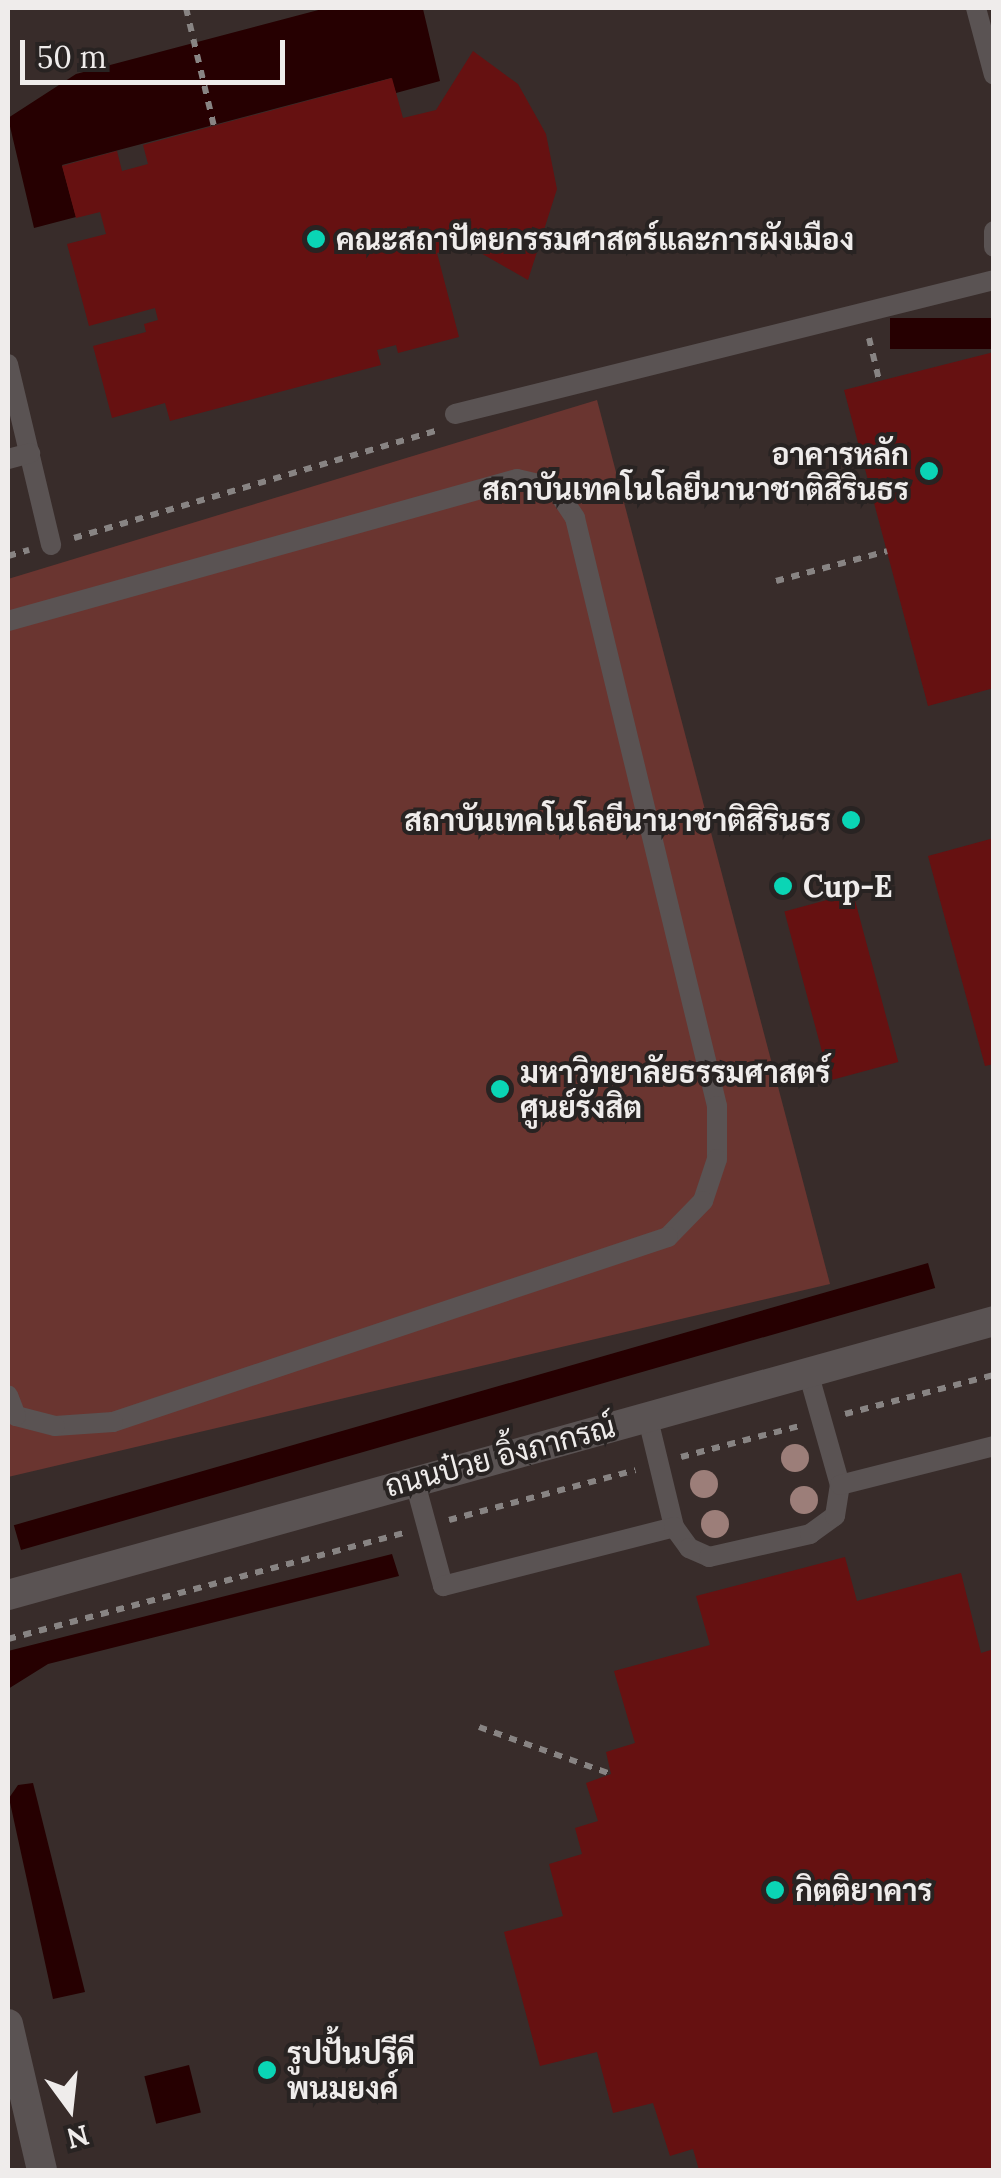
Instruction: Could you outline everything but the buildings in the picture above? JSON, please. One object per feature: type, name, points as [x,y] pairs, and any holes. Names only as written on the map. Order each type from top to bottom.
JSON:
[{"type":"street","name":"ถนนป๋วย อิ้งภากรณ์","points":[[8,1595],[414,1479],[994,1321]]},
{"type":"street","points":[[8,2024],[42,2170]]},
{"type":"lane","points":[[976,8],[994,75]]},
{"type":"lane","points":[[994,231],[994,247]]},
{"type":"lane","points":[[455,414],[994,280]]},
{"type":"lane","points":[[8,364],[51,545]]},
{"type":"lane","points":[[8,459],[30,454]]},
{"type":"lane","points":[[8,621],[518,478],[555,488],[575,518],[717,1124],[717,1159],[703,1201],[668,1236],[113,1422],[55,1426],[16,1416],[8,1395]]},
{"type":"lane","points":[[647,1416],[674,1527],[689,1548],[708,1558],[810,1534],[834,1516],[840,1485],[808,1372]]},
{"type":"lane","points":[[840,1485],[994,1446]]},
{"type":"lane","points":[[414,1479],[443,1586],[674,1527]]},
{"type":"path","points":[[186,8],[214,126]]},
{"type":"path","points":[[862,310],[879,380]]},
{"type":"path","points":[[8,556],[424,440],[455,414]]},
{"type":"path","points":[[776,580],[887,552]]},
{"type":"path","points":[[8,1639],[994,1374]]},
{"type":"path","points":[[479,1727],[611,1774]]},
{"type":"shaded area","name":"มหาวิทยาลัยธรรมศาสตร์ ศูนย์รังสิต","points":[[8,8],[993,8],[993,2170],[8,2170]]},
{"type":"shaded area","points":[[326,8],[423,9],[440,81],[396,93],[391,78],[62,165],[76,217],[34,228],[8,118],[76,74]]},
{"type":"shaded area","points":[[890,318],[993,318],[993,349],[890,349]]},
{"type":"shaded area","points":[[597,400],[830,1284],[8,1477],[8,579]]},
{"type":"shaded area","points":[[928,1263],[935,1288],[21,1550],[14,1525]]},
{"type":"shaded area","points":[[392,1554],[399,1576],[48,1664],[8,1689],[8,1651]]},
{"type":"shaded area","points":[[33,1783],[85,1992],[53,1999],[9,1798],[18,1785]]},
{"type":"shaded area","points":[[189,2065],[201,2113],[156,2124],[144,2076]]},
{"type":"place","name":"คณะสถาปัตยกรรมศาสตร์และการผังเมือง","points":[[316,239]]},
{"type":"place","name":"อาคารหลัก สถาบันเทคโนโลยีนานาชาติสิรินธร","points":[[929,471]]},
{"type":"place","name":"สถาบันเทคโนโลยีนานาชาติสิรินธร","points":[[851,820]]},
{"type":"place","name":"Cup-E","points":[[783,886]]},
{"type":"place","name":"มหาวิทยาลัยธรรมศาสตร์ ศูนย์รังสิต","points":[[500,1089]]},
{"type":"place","name":"กิตติยาคาร","points":[[775,1890]]},
{"type":"place","name":"รูปปั้นปรีดี พนมยงค์","points":[[267,2070]]}]
